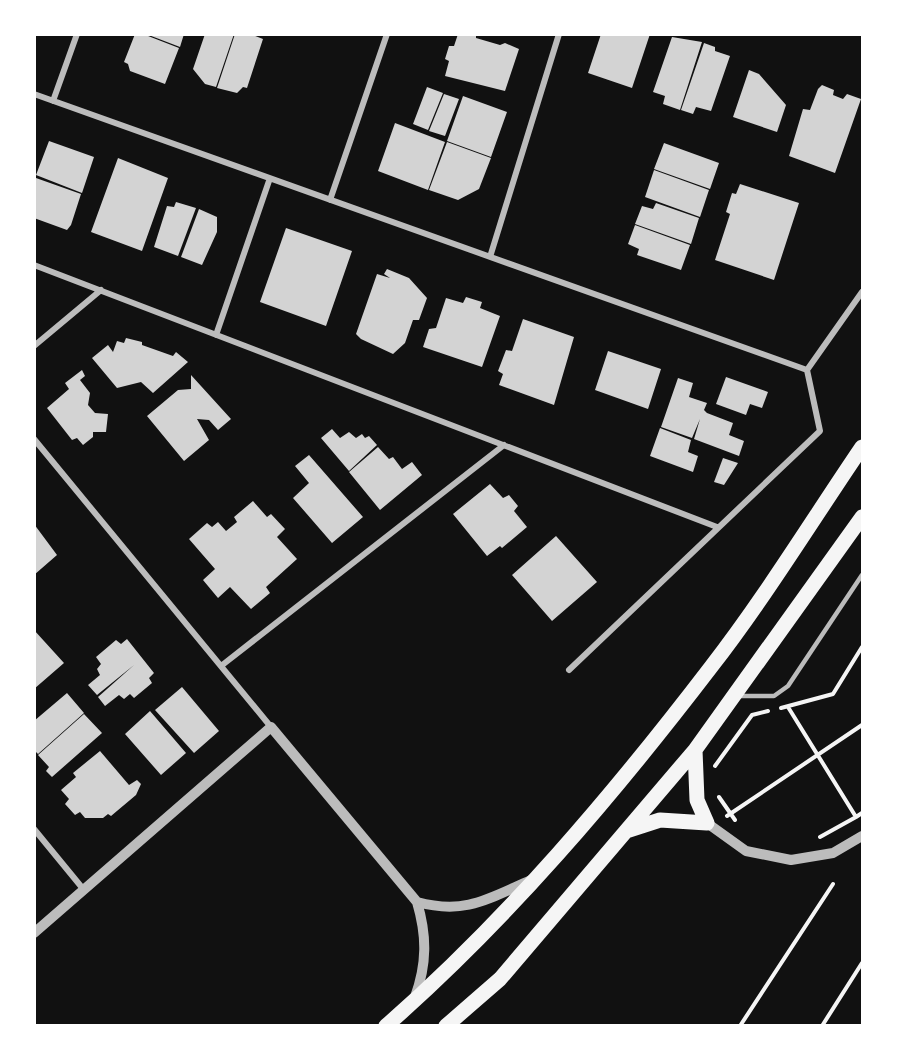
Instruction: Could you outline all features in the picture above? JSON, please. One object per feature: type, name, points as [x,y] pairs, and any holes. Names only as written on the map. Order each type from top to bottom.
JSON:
[{"type":"main road","points":[[386,1026],[468,952],[538,876],[712,666],[862,447]]},
{"type":"main road","points":[[446,1026],[500,979],[695,750],[736,696],[862,517]]},
{"type":"main road","points":[[695,750],[697,800],[709,825]]},
{"type":"main road","points":[[626,831],[660,820],[709,825]]},
{"type":"street","points":[[53,101],[77,34]]},
{"type":"street","points":[[330,200],[387,34]]},
{"type":"street","points":[[490,257],[559,34]]},
{"type":"street","points":[[34,94],[807,370]]},
{"type":"street","points":[[216,334],[270,178]]},
{"type":"street","points":[[34,265],[717,527]]},
{"type":"street","points":[[34,346],[101,290]]},
{"type":"street","points":[[569,670],[819,431],[807,370],[862,292]]},
{"type":"street","points":[[34,439],[417,902],[424,927],[426,952],[422,977],[414,1001]]},
{"type":"street","points":[[221,666],[504,445]]},
{"type":"street","points":[[34,933],[271,727]]},
{"type":"street","points":[[709,825],[746,851],[791,860],[833,853],[862,836]]},
{"type":"street","points":[[34,829],[84,890]]},
{"type":"street","points":[[417,902],[441,909],[468,906],[538,876]]},
{"type":"lane","points":[[736,696],[774,696],[788,686],[862,575]]},
{"type":"path","points":[[712,775],[714,767],[752,715],[833,694],[862,647]]},
{"type":"path","points":[[788,706],[856,817]]},
{"type":"path","points":[[709,825],[729,815],[862,725]]},
{"type":"path","points":[[715,791],[729,815],[741,827]]},
{"type":"path","points":[[816,839],[862,813]]},
{"type":"path","points":[[740,1026],[833,884]]},
{"type":"path","points":[[822,1026],[862,963]]},
{"type":"building","points":[[135,34],[143,34],[179,48],[165,84],[130,71],[128,64],[124,62]]},
{"type":"building","points":[[146,34],[184,34],[180,47]]},
{"type":"building","points":[[205,34],[234,34],[216,87],[205,84],[193,69]]},
{"type":"building","points":[[235,34],[250,34],[263,39],[247,88],[243,87],[237,93],[217,88]]},
{"type":"building","points":[[458,34],[476,34],[476,38],[500,45],[505,43],[519,49],[505,91],[445,76],[449,61],[445,59],[449,46],[454,46]]},
{"type":"building","points":[[601,34],[650,34],[632,88],[588,73]]},
{"type":"building","points":[[672,37],[702,42],[680,110],[663,104],[665,96],[653,92]]},
{"type":"building","points":[[704,43],[715,47],[715,51],[730,56],[711,111],[696,107],[693,114],[681,110]]},
{"type":"building","points":[[749,70],[759,74],[786,105],[777,132],[733,117]]},
{"type":"building","points":[[822,85],[834,90],[833,95],[843,99],[847,94],[861,99],[835,173],[789,156],[803,109],[810,110],[818,89]]},
{"type":"building","points":[[427,87],[443,93],[428,130],[413,124]]},
{"type":"building","points":[[444,94],[459,99],[445,136],[429,131]]},
{"type":"building","points":[[463,96],[507,112],[491,157],[447,141]]},
{"type":"building","points":[[395,123],[445,142],[428,190],[378,171]]},
{"type":"building","points":[[49,141],[94,157],[82,193],[36,175]]},
{"type":"building","points":[[447,142],[491,158],[479,189],[458,200],[429,190]]},
{"type":"building","points":[[664,143],[719,163],[710,189],[654,169]]},
{"type":"building","points":[[118,158],[168,178],[142,251],[91,232]]},
{"type":"building","points":[[654,170],[709,190],[700,217],[645,197]]},
{"type":"building","points":[[36,178],[81,194],[71,225],[67,230],[34,218]]},
{"type":"building","points":[[740,184],[799,203],[774,280],[715,260],[730,214],[726,212],[732,193],[736,194]]},
{"type":"building","points":[[176,202],[196,208],[178,256],[154,247],[167,206],[174,207]]},
{"type":"building","points":[[656,203],[699,218],[691,244],[635,224],[642,206],[653,209]]},
{"type":"building","points":[[199,209],[217,217],[217,232],[202,265],[181,257]]},
{"type":"building","points":[[635,225],[690,245],[681,270],[637,255],[639,249],[628,244]]},
{"type":"building","points":[[286,228],[352,251],[326,326],[260,302]]},
{"type":"building","points":[[387,269],[409,278],[427,298],[419,320],[413,320],[405,343],[393,354],[361,339],[356,334],[377,274],[390,278],[384,274]]},
{"type":"building","points":[[466,297],[482,302],[480,308],[500,316],[482,367],[423,347],[429,329],[436,328],[446,298],[463,303]]},
{"type":"building","points":[[523,319],[574,337],[554,405],[499,385],[503,374],[498,371],[506,350],[512,351]]},
{"type":"building","points":[[126,338],[142,342],[142,345],[173,356],[176,352],[188,362],[153,393],[141,382],[117,388],[92,358],[108,345],[113,352],[117,341],[124,343]]},
{"type":"building","points":[[608,351],[661,369],[648,409],[595,390]]},
{"type":"building","points":[[82,370],[85,376],[80,380],[90,393],[88,405],[95,413],[108,414],[106,432],[93,432],[93,437],[83,445],[77,438],[72,440],[47,408],[69,389],[65,383]]},
{"type":"building","points":[[191,375],[231,419],[218,430],[209,420],[197,419],[209,440],[184,461],[147,416],[178,390],[191,389]]},
{"type":"building","points":[[726,377],[768,392],[762,408],[750,404],[746,415],[716,404]]},
{"type":"building","points":[[678,378],[693,383],[689,397],[707,403],[704,410],[707,413],[733,423],[729,435],[744,441],[739,456],[694,439],[700,419],[692,438],[661,427]]},
{"type":"building","points":[[660,428],[691,440],[688,452],[698,456],[693,472],[650,456]]},
{"type":"building","points":[[332,429],[340,438],[349,432],[356,438],[362,434],[365,438],[369,436],[377,445],[349,471],[321,438]]},
{"type":"building","points":[[378,447],[389,459],[393,457],[402,469],[412,462],[422,475],[380,510],[349,472]]},
{"type":"building","points":[[309,455],[363,517],[332,543],[293,498],[309,483],[295,466]]},
{"type":"building","points":[[723,458],[738,463],[724,485],[714,482]]},
{"type":"building","points":[[490,484],[503,498],[509,495],[518,506],[514,511],[527,527],[502,548],[500,546],[487,556],[453,514]]},
{"type":"building","points":[[253,501],[267,517],[271,514],[285,529],[277,537],[297,559],[266,587],[270,593],[251,609],[230,587],[218,598],[203,580],[215,569],[189,539],[207,523],[212,527],[218,522],[226,531],[237,522],[234,517]]},
{"type":"building","points":[[34,524],[57,555],[34,575]]},
{"type":"building","points":[[556,536],[597,582],[552,621],[512,575]]},
{"type":"building","points":[[34,630],[64,663],[34,689]]},
{"type":"building","points":[[127,639],[154,673],[149,678],[152,683],[134,698],[130,694],[124,699],[119,695],[105,706],[98,697],[134,665],[97,695],[88,685],[100,675],[97,669],[101,664],[96,657],[116,640],[121,644]]},
{"type":"building","points":[[182,687],[219,731],[194,753],[155,710]]},
{"type":"building","points":[[67,693],[84,713],[38,754],[34,750],[34,721]]},
{"type":"building","points":[[150,711],[186,753],[161,775],[125,734]]},
{"type":"building","points":[[84,714],[102,733],[52,777],[46,771],[49,767],[38,755]]},
{"type":"building","points":[[100,751],[129,785],[137,780],[141,784],[136,795],[111,816],[108,814],[103,818],[85,818],[80,812],[75,815],[65,804],[69,799],[61,790],[76,777],[73,773]]}]
